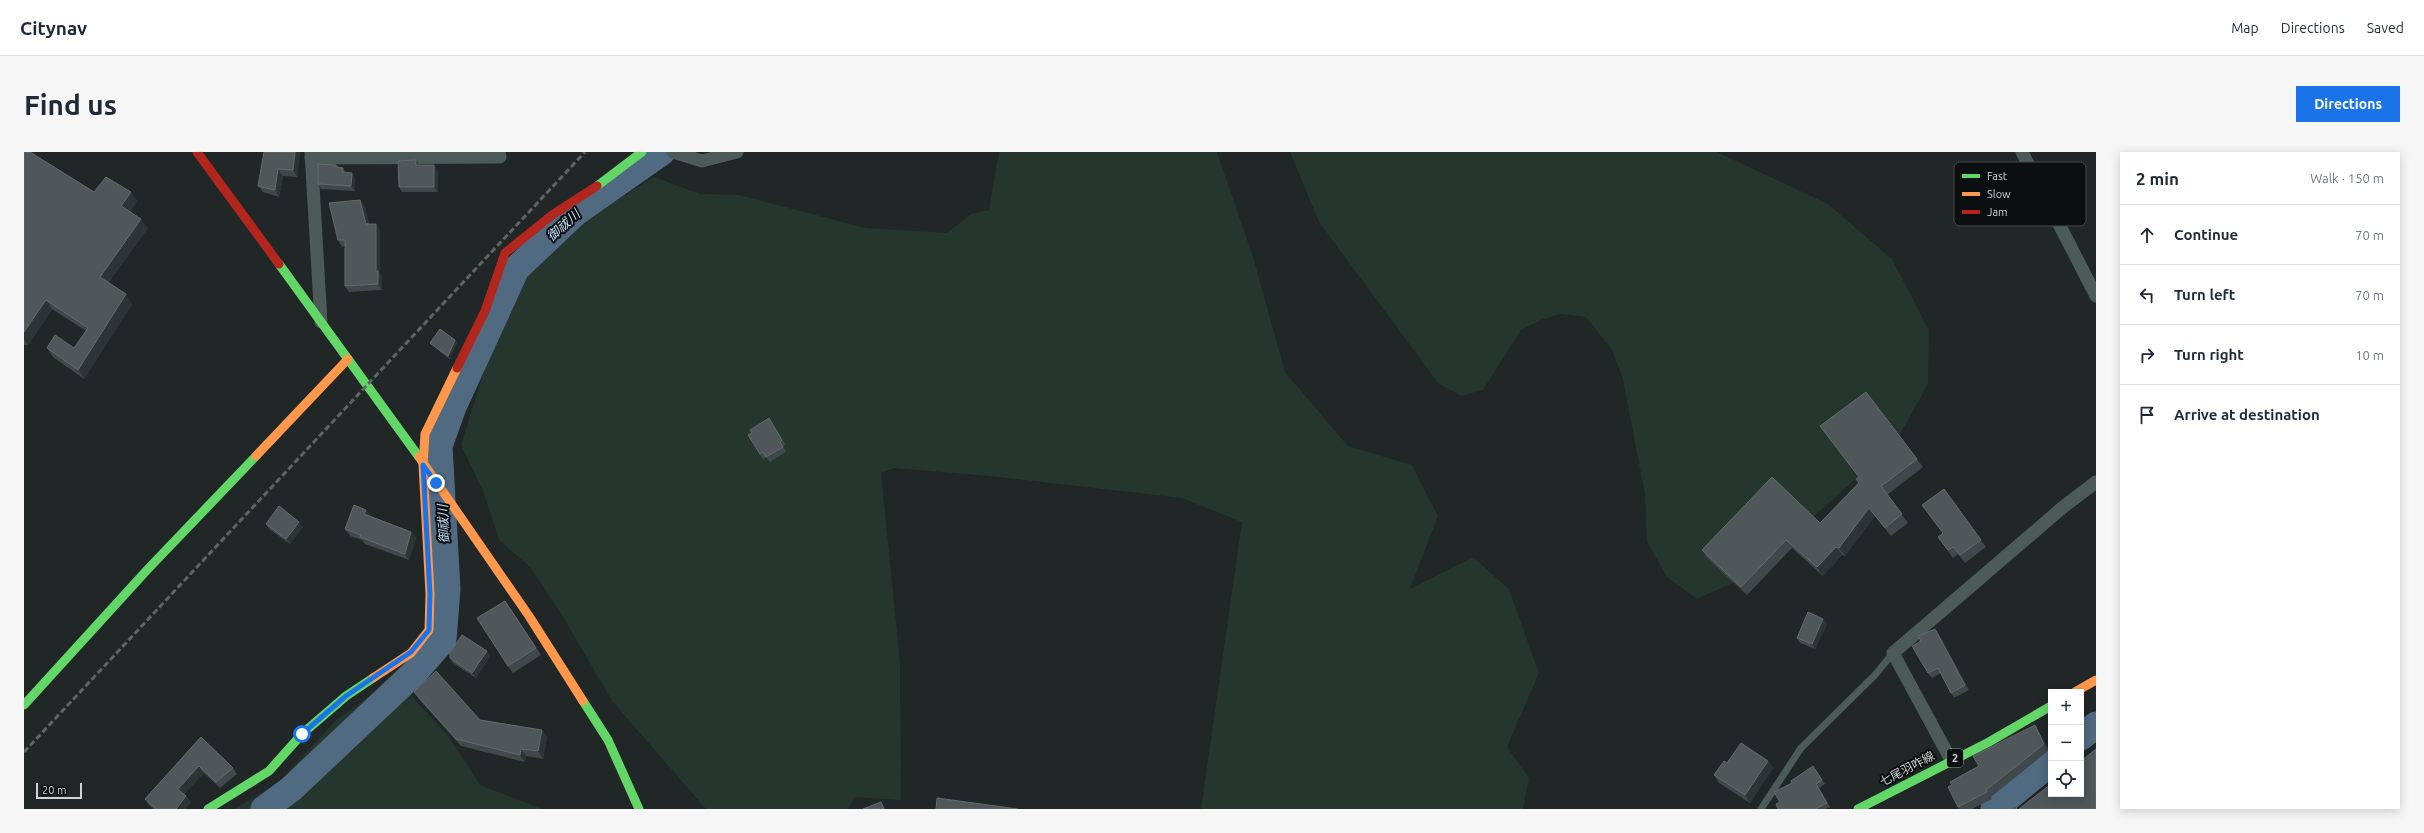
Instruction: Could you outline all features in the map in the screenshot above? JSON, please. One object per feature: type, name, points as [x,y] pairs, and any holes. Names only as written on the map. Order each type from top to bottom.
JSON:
[{"type":"street","points":[[197,152],[414,450],[529,616],[608,740],[639,809]]},
{"type":"street","points":[[321,322],[311,155],[500,157],[499,152]]},
{"type":"street","points":[[208,809],[269,771],[302,734],[346,696],[411,652],[429,630],[430,594],[423,465],[425,434],[485,311],[505,253],[552,215],[603,182],[642,152]]},
{"type":"street","points":[[674,152],[702,162],[737,152]]},
{"type":"street","points":[[2022,152],[2027,162]]},
{"type":"street","points":[[2060,226],[2096,296]]},
{"type":"street","points":[[24,705],[147,570],[348,359]]},
{"type":"street","points":[[1951,760],[1893,653],[2062,508],[2096,482]]},
{"type":"street","points":[[2081,689],[2096,680]]},
{"type":"street","name":"七尾羽咋線","points":[[1858,809],[1951,760],[1989,742],[2048,708]]},
{"type":"lane","points":[[206,163],[207,152]]},
{"type":"lane","points":[[1761,809],[1801,748],[1875,675],[1893,653]]},
{"type":"green space","points":[[999,152],[1217,152],[1253,257],[1285,372],[1348,446],[1412,465],[1438,516],[1410,589],[1473,557],[1509,589],[1539,673],[1507,747],[1529,778],[1523,809],[1201,809],[1242,522],[1182,498],[989,476],[894,468],[881,473],[900,662],[901,800],[855,797],[848,809],[706,809],[612,701],[562,615],[531,568],[499,540],[483,491],[461,445],[495,336],[527,271],[569,230],[654,177],[700,194],[739,195],[866,228],[947,233],[971,214],[989,210]]},
{"type":"green space","points":[[1290,152],[1717,152],[1828,204],[1892,259],[1929,330],[1928,384],[1894,445],[1744,578],[1697,599],[1667,577],[1647,542],[1645,495],[1623,379],[1612,350],[1586,317],[1561,314],[1541,320],[1521,330],[1483,390],[1461,396],[1438,383],[1319,222]]},
{"type":"green space","points":[[395,678],[449,737],[480,785],[542,809],[235,809],[279,782],[336,720]]},
{"type":"building","points":[[24,152],[30,152],[94,192],[106,177],[131,192],[121,206],[141,219],[100,277],[126,294],[78,370],[47,348],[55,335],[74,348],[88,328],[46,300],[24,332]]},
{"type":"building","points":[[264,152],[295,152],[293,170],[278,169],[275,190],[258,186]]},
{"type":"building","points":[[416,160],[416,165],[434,165],[434,187],[399,187],[398,161]]},
{"type":"building","points":[[318,164],[336,165],[336,167],[343,168],[343,172],[352,173],[351,186],[318,184]]},
{"type":"building","points":[[360,200],[366,224],[376,224],[376,271],[378,271],[378,284],[345,286],[345,240],[338,240],[329,203]]},
{"type":"building","points":[[440,329],[455,340],[448,356],[430,343]]},
{"type":"building","points":[[1866,392],[1917,459],[1881,486],[1902,514],[1885,528],[1869,508],[1839,548],[1836,547],[1817,567],[1786,540],[1741,587],[1702,550],[1772,477],[1820,523],[1859,483],[1856,479],[1859,477],[1820,426]]},
{"type":"building","points":[[769,418],[782,440],[780,442],[783,447],[766,457],[763,452],[760,454],[748,435],[752,433],[750,430]]},
{"type":"building","points":[[1944,489],[1981,540],[1960,555],[1953,547],[1948,550],[1938,537],[1943,533],[1922,505]]},
{"type":"building","points":[[354,505],[366,510],[364,514],[411,532],[405,554],[360,537],[361,535],[345,529]]},
{"type":"building","points":[[279,506],[299,522],[286,539],[266,524]]},
{"type":"building","points":[[505,601],[536,648],[508,666],[477,618]]},
{"type":"building","points":[[1808,612],[1823,619],[1812,644],[1797,638]]},
{"type":"building","points":[[1935,629],[1965,685],[1951,693],[1938,668],[1928,673],[1912,646],[1921,641],[1918,636]]},
{"type":"building","points":[[462,635],[487,651],[472,673],[450,658],[450,653]]},
{"type":"building","points":[[436,671],[480,720],[542,730],[538,751],[521,749],[520,755],[456,739],[414,692]]},
{"type":"building","points":[[2035,725],[2044,744],[1986,790],[1987,792],[1958,807],[1948,787],[1952,785],[1950,782],[1979,766],[1973,756]]},
{"type":"building","points":[[201,737],[233,768],[216,782],[199,766],[178,789],[186,796],[176,809],[156,809],[145,799]]},
{"type":"building","points":[[1741,743],[1768,761],[1745,795],[1714,775],[1724,761],[1727,763]]},
{"type":"building","points":[[2096,749],[2096,809],[2019,809],[2048,786],[2048,797],[2084,797],[2084,759]]},
{"type":"building","points":[[1813,766],[1822,780],[1816,784],[1827,803],[1815,809],[1778,809],[1776,804],[1780,802],[1774,792],[1792,783],[1791,781]]},
{"type":"building","points":[[937,798],[1018,809],[936,809]]},
{"type":"building","points":[[881,802],[884,809],[863,809]]},
{"type":"building","points":[[2015,806],[2017,809],[2010,809]]},
{"type":"waterway","name":"御祓川","points":[[264,809],[291,789],[414,673],[443,640],[447,589],[439,446],[453,407],[516,269],[575,213],[662,152]]},
{"type":"waterway","points":[[2084,735],[2096,725]]},
{"type":"waterway","points":[[1994,809],[2048,764]]},
{"type":"railway","points":[[24,752],[585,152]]},
{"type":"traffic: fast","points":[[597,186],[642,152]]},
{"type":"traffic: fast","points":[[279,264],[419,457]]},
{"type":"traffic: fast","points":[[24,705],[147,570],[256,456]]},
{"type":"traffic: fast","points":[[208,809],[269,771],[302,734],[346,696],[373,678]]},
{"type":"traffic: fast","points":[[583,701],[608,740],[639,809]]},
{"type":"traffic: fast","points":[[1858,809],[1989,742],[2048,708]]},
{"type":"traffic: slow","points":[[256,456],[348,359]]},
{"type":"traffic: slow","points":[[373,678],[411,653],[429,630],[430,594],[423,465],[425,434],[457,368]]},
{"type":"traffic: slow","points":[[419,457],[529,616],[583,701]]},
{"type":"traffic: slow","points":[[2080,689],[2096,680]]},
{"type":"traffic: jam","points":[[197,152],[279,264]]},
{"type":"traffic: jam","points":[[457,368],[485,311],[505,253],[552,215],[597,186]]},
{"type":"route","points":[[302,734],[346,696],[411,652],[429,630],[430,594],[423,465],[436,483]]}]
